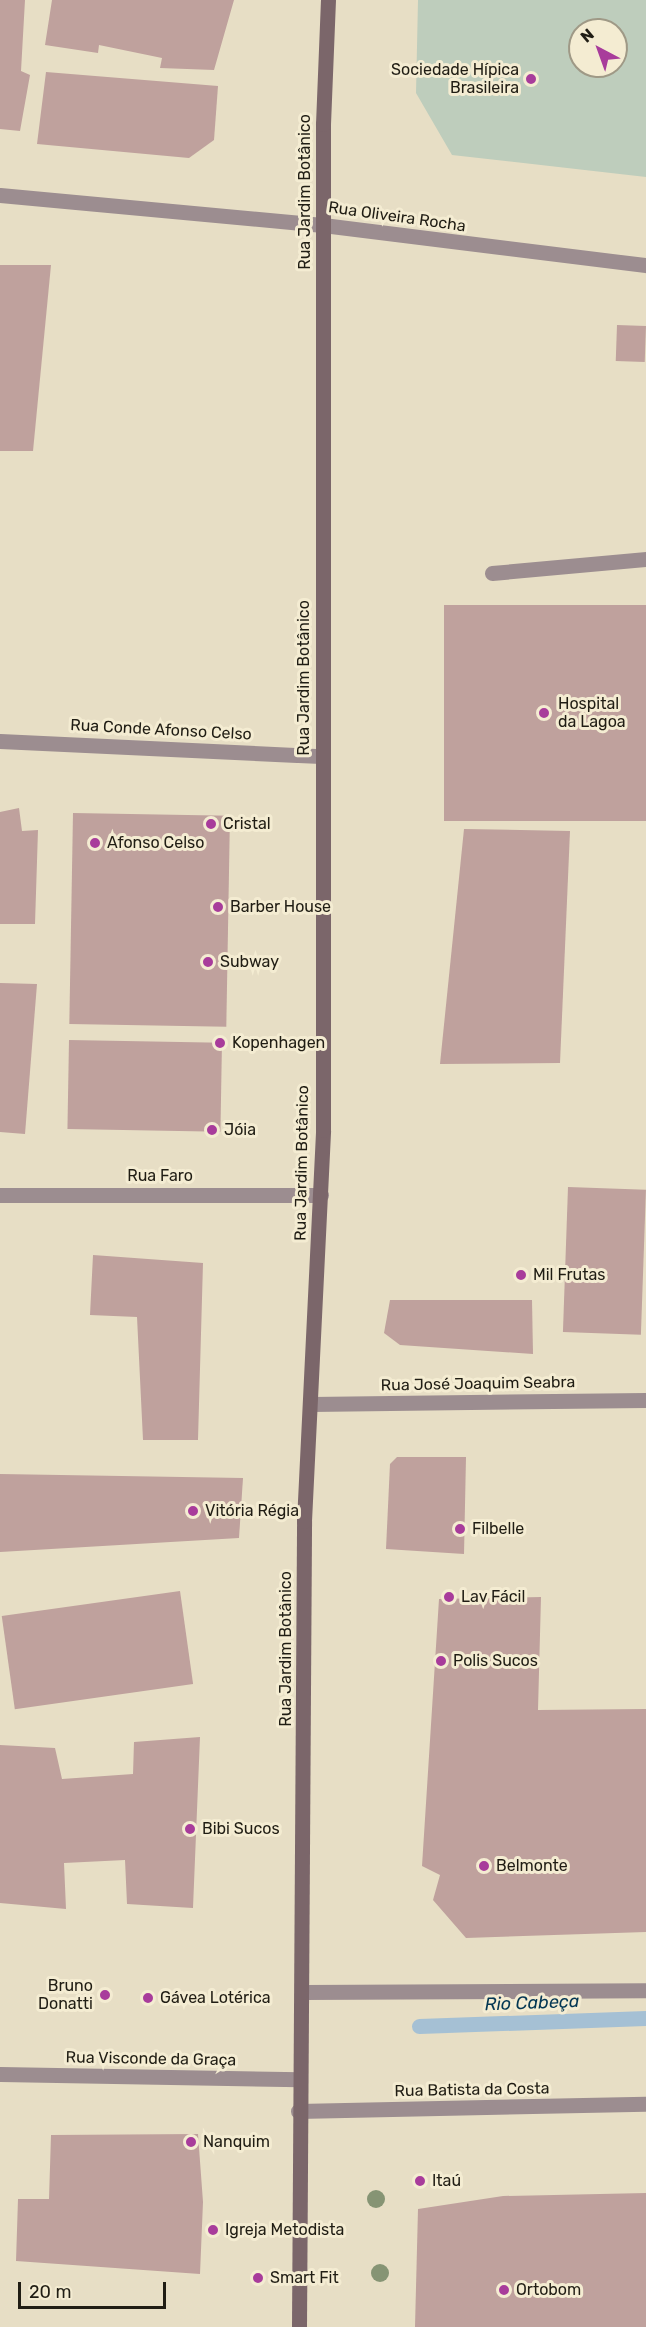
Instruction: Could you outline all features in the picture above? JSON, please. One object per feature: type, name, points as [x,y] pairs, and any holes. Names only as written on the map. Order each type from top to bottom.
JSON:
[{"type":"main road","name":"Rua Jardim Botânico","points":[[299,2327],[298,2111],[303,1992],[304,1521],[321,1196],[323,225],[328,0]]},
{"type":"street","name":"Rua Oliveira Rocha","points":[[0,195],[323,225],[646,265]]},
{"type":"street","points":[[492,573],[646,559]]},
{"type":"street","name":"Rua Conde Afonso Celso","points":[[0,741],[321,756]]},
{"type":"street","name":"Rua Faro","points":[[0,1195],[321,1196]]},
{"type":"street","name":"Rua José Joaquim Seabra","points":[[311,1404],[646,1400]]},
{"type":"street","points":[[303,1992],[646,1990]]},
{"type":"street","name":"Rua Visconde da Graça","points":[[0,2074],[300,2079]]},
{"type":"street","name":"Rua Batista da Costa","points":[[298,2111],[646,2104]]},
{"type":"green space","name":"Sociedade Hípica Brasileira","points":[[418,0],[646,0],[646,177],[452,155],[416,93]]},
{"type":"building","points":[[0,0],[25,0],[21,71],[30,75],[20,131],[0,129]]},
{"type":"building","points":[[52,0],[234,0],[214,70],[160,68],[162,58],[99,45],[98,53],[45,45]]},
{"type":"building","points":[[46,72],[218,86],[214,140],[189,158],[37,144]]},
{"type":"building","points":[[0,265],[51,265],[33,451],[0,451]]},
{"type":"building","points":[[617,325],[646,326],[645,362],[616,361]]},
{"type":"building","name":"Hospital da Lagoa","points":[[444,605],[646,605],[646,821],[444,821]]},
{"type":"building","points":[[19,808],[22,831],[38,830],[35,924],[0,924],[0,812]]},
{"type":"building","points":[[73,813],[230,816],[226,1027],[69,1024]]},
{"type":"building","points":[[464,829],[570,831],[560,1063],[440,1064]]},
{"type":"building","points":[[0,983],[37,984],[25,1134],[0,1132]]},
{"type":"building","points":[[69,1040],[222,1043],[220,1132],[67,1129]]},
{"type":"building","points":[[568,1187],[646,1190],[641,1335],[563,1332]]},
{"type":"building","points":[[93,1255],[203,1263],[198,1440],[143,1440],[137,1317],[90,1315]]},
{"type":"building","points":[[390,1300],[532,1300],[533,1354],[400,1345],[384,1333]]},
{"type":"building","points":[[397,1457],[466,1457],[464,1554],[386,1549],[390,1464]]},
{"type":"building","points":[[0,1474],[243,1478],[239,1538],[0,1552]]},
{"type":"building","points":[[180,1591],[193,1684],[15,1709],[2,1616]]},
{"type":"building","points":[[541,1597],[538,1710],[646,1709],[646,1932],[466,1938],[433,1900],[440,1875],[422,1866],[439,1599]]},
{"type":"building","points":[[200,1737],[193,1908],[127,1904],[125,1860],[64,1863],[66,1909],[0,1903],[0,1745],[55,1748],[62,1779],[133,1774],[134,1742]]},
{"type":"building","points":[[198,2134],[203,2202],[200,2274],[16,2261],[18,2199],[49,2199],[51,2135]]},
{"type":"building","points":[[646,2193],[646,2327],[415,2327],[418,2209],[503,2196]]},
{"type":"waterway","name":"Rio Cabeça","points":[[419,2026],[646,2018]]},
{"type":"place","name":"Sociedade Hípica Brasileira","points":[[531,79]]},
{"type":"place","name":"Hospital da Lagoa","points":[[544,713]]},
{"type":"place","name":"Cristal","points":[[211,824]]},
{"type":"place","name":"Afonso Celso","points":[[95,843]]},
{"type":"place","name":"Barber House","points":[[218,907]]},
{"type":"place","name":"Subway","points":[[208,962]]},
{"type":"place","name":"Kopenhagen","points":[[220,1043]]},
{"type":"place","name":"Jóia","points":[[212,1130]]},
{"type":"place","name":"Mil Frutas","points":[[521,1275]]},
{"type":"place","name":"Vitória Régia","points":[[193,1511]]},
{"type":"place","name":"Filbelle","points":[[460,1529]]},
{"type":"place","name":"Lav Fácil","points":[[449,1597]]},
{"type":"place","name":"Polis Sucos","points":[[441,1661]]},
{"type":"place","name":"Bibi Sucos","points":[[190,1829]]},
{"type":"place","name":"Belmonte","points":[[484,1866]]},
{"type":"place","name":"Bruno Donatti","points":[[105,1995]]},
{"type":"place","name":"Gávea Lotérica","points":[[148,1998]]},
{"type":"place","name":"Nanquim","points":[[191,2142]]},
{"type":"place","name":"Itaú","points":[[420,2181]]},
{"type":"place","name":"Igreja Metodista","points":[[213,2230]]},
{"type":"place","name":"Smart Fit","points":[[258,2278]]},
{"type":"place","name":"Ortobom","points":[[504,2290]]}]
